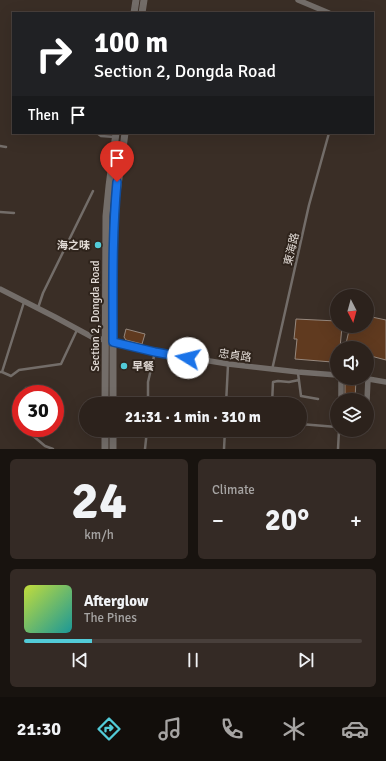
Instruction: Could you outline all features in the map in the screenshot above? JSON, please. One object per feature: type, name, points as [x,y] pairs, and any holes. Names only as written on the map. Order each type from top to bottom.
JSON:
[{"type":"street","points":[[134,12],[136,0]]},
{"type":"street","points":[[142,12],[144,0]]},
{"type":"street","points":[[298,0],[327,12]]},
{"type":"street","name":"Section 2, Dongda Road","points":[[105,397],[106,216],[117,134]]},
{"type":"street","name":"Section 2, Dongda Road","points":[[113,397],[113,257],[115,208],[125,134]]},
{"type":"street","name":"忠貞路","points":[[0,289],[92,337],[155,352],[228,364],[272,370],[330,374]]},
{"type":"street","points":[[374,380],[386,382]]},
{"type":"street","points":[[105,437],[105,449]]},
{"type":"street","points":[[113,437],[113,449]]},
{"type":"lane","points":[[98,134],[101,136],[117,134]]},
{"type":"lane","name":"東海路","points":[[272,370],[309,205],[329,134]]},
{"type":"lane","points":[[0,146],[6,147]]},
{"type":"lane","points":[[38,308],[43,293],[93,191]]},
{"type":"lane","points":[[0,212],[14,213]]},
{"type":"lane","points":[[24,301],[1,372],[11,376],[19,370],[61,364],[78,330]]},
{"type":"lane","points":[[148,397],[148,382],[155,352]]},
{"type":"lane","points":[[226,397],[228,364]]},
{"type":"lane","points":[[298,372],[301,396],[318,399]]},
{"type":"lane","points":[[272,397],[273,382],[289,382],[299,380]]},
{"type":"lane","points":[[307,425],[330,426]]},
{"type":"lane","points":[[34,437],[45,446],[53,449]]},
{"type":"lane","points":[[145,449],[146,437]]},
{"type":"lane","points":[[224,449],[225,437]]},
{"type":"lane","points":[[338,449],[339,437]]},
{"type":"building","points":[[374,317],[386,320],[386,360],[374,357],[374,341],[347,341],[348,333],[374,333]]},
{"type":"building","points":[[296,319],[330,321],[330,333],[341,333],[341,341],[330,341],[330,362],[295,359],[297,339],[294,339]]},
{"type":"building","points":[[126,329],[145,334],[142,344],[126,340],[124,337]]},
{"type":"building","points":[[345,385],[356,385],[355,393],[345,393]]},
{"type":"place","name":"海之味","points":[[98,245]]},
{"type":"place","name":"早餐","points":[[124,366]]},
{"type":"route","points":[[117,182],[113,257],[113,342],[188,358]]}]
